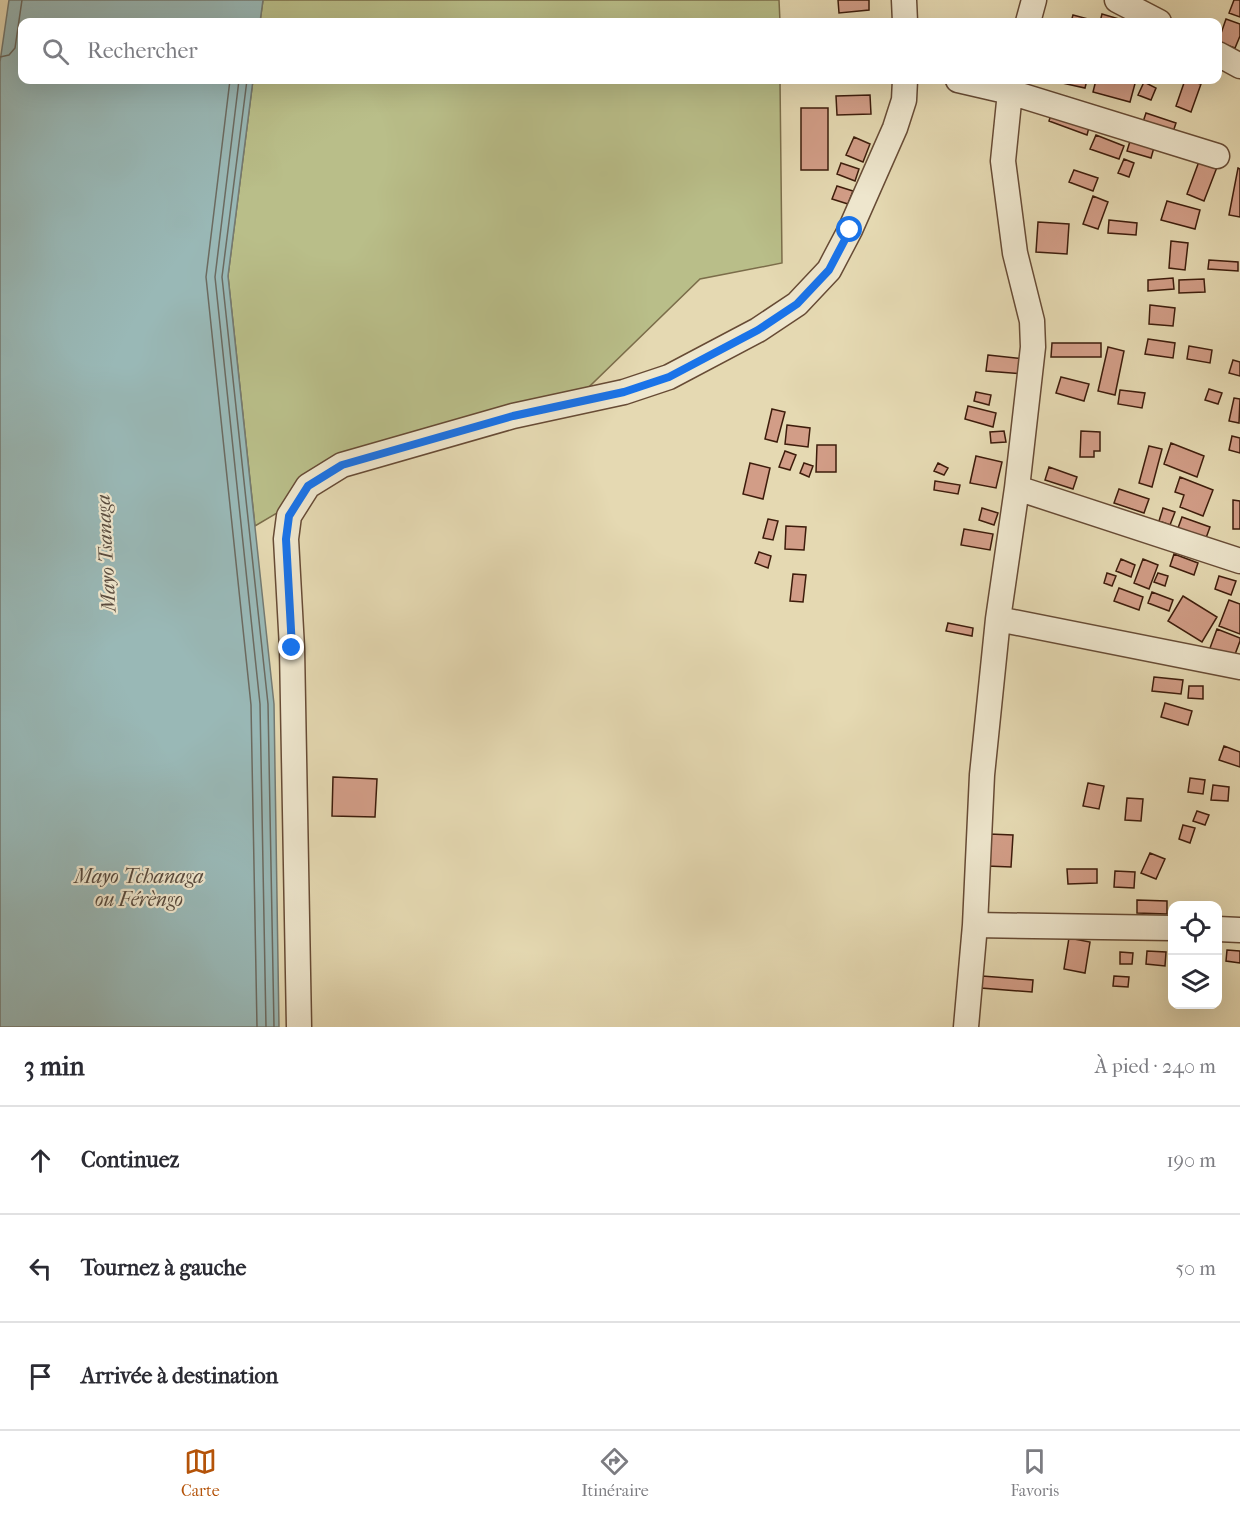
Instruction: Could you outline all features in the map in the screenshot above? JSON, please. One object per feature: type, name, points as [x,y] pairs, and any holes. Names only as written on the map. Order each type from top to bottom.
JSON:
[{"type":"street","points":[[904,0],[905,18]]},
{"type":"street","points":[[1029,18],[1034,0]]},
{"type":"street","points":[[1117,0],[1151,18]]},
{"type":"street","points":[[1222,56],[1240,66]]},
{"type":"street","points":[[300,1027],[292,648],[286,539],[289,516],[308,486],[342,465],[513,416],[624,392],[669,377],[758,330],[797,304],[829,270],[850,230],[895,128],[904,100],[905,84]]},
{"type":"street","points":[[994,84],[1012,86],[1217,156]]},
{"type":"street","points":[[966,1027],[975,925],[982,775],[998,620],[1017,488],[1032,347],[1032,321],[1015,253],[1003,161],[1012,86]]},
{"type":"street","points":[[1017,488],[1240,561]]},
{"type":"street","points":[[998,620],[1240,667]]},
{"type":"street","points":[[975,925],[1168,928]]},
{"type":"street","points":[[1222,929],[1240,930]]},
{"type":"green space","points":[[263,0],[779,0],[780,18],[261,18]]},
{"type":"green space","points":[[252,84],[780,84],[782,263],[700,279],[559,416],[363,462],[255,526],[228,276]]},
{"type":"water","name":"Mayo Tchanaga ou Férèngo","points":[[9,0],[263,0],[261,18],[18,18],[18,84],[252,84],[228,276],[274,704],[279,1027],[0,1027],[0,62]]},
{"type":"building","points":[[838,0],[869,0],[869,10],[839,13]]},
{"type":"building","points":[[1234,0],[1240,0],[1240,17],[1229,13]]},
{"type":"building","points":[[1102,14],[1116,18],[1101,18]]},
{"type":"building","points":[[1226,19],[1240,24],[1240,36],[1235,48],[1222,43],[1222,30]]},
{"type":"building","points":[[1067,84],[1086,84],[1085,88]]},
{"type":"building","points":[[1095,84],[1135,84],[1130,102],[1093,92]]},
{"type":"building","points":[[1143,84],[1156,88],[1151,100],[1138,95]]},
{"type":"building","points":[[1184,84],[1201,84],[1191,112],[1176,106]]},
{"type":"building","points":[[870,95],[871,114],[837,115],[836,96]]},
{"type":"building","points":[[801,108],[828,108],[828,170],[801,170]]},
{"type":"building","points":[[1052,111],[1090,124],[1087,135],[1049,121]]},
{"type":"building","points":[[1146,113],[1176,123],[1171,138],[1141,128]]},
{"type":"building","points":[[1096,135],[1124,146],[1119,159],[1090,149]]},
{"type":"building","points":[[854,137],[870,144],[863,162],[846,155]]},
{"type":"building","points":[[1131,138],[1155,144],[1151,158],[1127,151]]},
{"type":"building","points":[[1201,156],[1219,162],[1204,201],[1187,194]]},
{"type":"building","points":[[1124,159],[1134,163],[1129,177],[1118,173]]},
{"type":"building","points":[[841,163],[859,169],[855,181],[837,174]]},
{"type":"building","points":[[1238,168],[1240,169],[1240,217],[1229,215]]},
{"type":"building","points":[[1074,170],[1098,178],[1093,191],[1069,182]]},
{"type":"building","points":[[837,186],[853,191],[848,204],[832,199]]},
{"type":"building","points":[[1093,196],[1108,202],[1098,229],[1083,224]]},
{"type":"building","points":[[1167,201],[1200,210],[1195,229],[1161,220]]},
{"type":"building","points":[[1109,220],[1137,223],[1136,235],[1108,233]]},
{"type":"building","points":[[1038,222],[1069,224],[1067,254],[1036,252]]},
{"type":"building","points":[[1171,241],[1188,243],[1185,270],[1169,268]]},
{"type":"building","points":[[1209,260],[1238,262],[1238,271],[1208,269]]},
{"type":"building","points":[[1173,278],[1174,289],[1148,291],[1148,280]]},
{"type":"building","points":[[1204,279],[1205,292],[1179,293],[1179,280]]},
{"type":"building","points":[[1150,305],[1175,308],[1173,326],[1149,324]]},
{"type":"building","points":[[1148,339],[1175,343],[1173,358],[1145,354]]},
{"type":"building","points":[[1052,343],[1101,343],[1101,357],[1051,357]]},
{"type":"building","points":[[1189,346],[1212,350],[1210,363],[1187,359]]},
{"type":"building","points":[[1108,347],[1124,351],[1115,395],[1098,391]]},
{"type":"building","points":[[988,355],[1024,359],[1023,374],[986,371]]},
{"type":"building","points":[[1233,360],[1240,362],[1240,376],[1229,373]]},
{"type":"building","points":[[1061,377],[1089,384],[1084,401],[1056,393]]},
{"type":"building","points":[[1209,389],[1222,393],[1218,404],[1205,400]]},
{"type":"building","points":[[1120,390],[1145,393],[1142,408],[1118,404]]},
{"type":"building","points":[[976,392],[991,395],[989,405],[974,401]]},
{"type":"building","points":[[1234,398],[1240,399],[1239,423],[1229,421]]},
{"type":"building","points":[[968,406],[996,413],[993,427],[965,419]]},
{"type":"building","points":[[772,409],[785,412],[777,442],[765,439]]},
{"type":"building","points":[[787,425],[810,428],[808,447],[785,444]]},
{"type":"building","points":[[1004,431],[1006,442],[991,443],[990,432]]},
{"type":"building","points":[[1081,431],[1100,432],[1100,451],[1094,451],[1094,457],[1080,457]]},
{"type":"building","points":[[1232,436],[1240,438],[1240,453],[1229,450]]},
{"type":"building","points":[[1171,443],[1204,456],[1197,477],[1164,464]]},
{"type":"building","points":[[817,445],[836,445],[836,472],[816,472]]},
{"type":"building","points":[[1149,446],[1162,449],[1152,487],[1139,483]]},
{"type":"building","points":[[785,451],[796,455],[790,470],[779,467]]},
{"type":"building","points":[[976,456],[1002,462],[996,488],[970,483]]},
{"type":"building","points":[[750,463],[770,468],[763,499],[743,494]]},
{"type":"building","points":[[804,463],[813,466],[809,477],[800,473]]},
{"type":"building","points":[[938,463],[948,468],[944,475],[934,471]]},
{"type":"building","points":[[1049,467],[1077,477],[1073,489],[1045,480]]},
{"type":"building","points":[[1180,477],[1213,490],[1203,516],[1180,507],[1184,495],[1175,492]]},
{"type":"building","points":[[935,481],[960,485],[958,494],[934,490]]},
{"type":"building","points":[[1119,489],[1149,499],[1144,513],[1114,503]]},
{"type":"building","points":[[1233,500],[1240,501],[1240,529],[1233,529]]},
{"type":"building","points":[[982,508],[998,513],[994,525],[979,520]]},
{"type":"building","points":[[1163,508],[1175,512],[1170,525],[1159,521]]},
{"type":"building","points":[[1182,517],[1210,527],[1206,538],[1178,528]]},
{"type":"building","points":[[768,519],[778,521],[773,540],[763,538]]},
{"type":"building","points":[[786,526],[806,527],[804,550],[785,549]]},
{"type":"building","points":[[964,529],[993,534],[990,550],[961,545]]},
{"type":"building","points":[[759,552],[771,556],[768,568],[755,563]]},
{"type":"building","points":[[1174,554],[1198,563],[1194,575],[1170,566]]},
{"type":"building","points":[[1121,559],[1135,565],[1131,577],[1116,571]]},
{"type":"building","points":[[1143,559],[1158,565],[1149,589],[1134,583]]},
{"type":"building","points":[[1107,573],[1116,576],[1112,586],[1104,583]]},
{"type":"building","points":[[1158,573],[1168,576],[1165,586],[1154,582]]},
{"type":"building","points":[[793,574],[806,575],[803,602],[790,601]]},
{"type":"building","points":[[1219,576],[1236,581],[1231,595],[1215,589]]},
{"type":"building","points":[[1119,588],[1143,597],[1139,610],[1114,601]]},
{"type":"building","points":[[1152,592],[1173,600],[1169,611],[1148,603]]},
{"type":"building","points":[[1183,596],[1217,617],[1202,642],[1168,621]]},
{"type":"building","points":[[1229,600],[1240,604],[1240,634],[1219,626]]},
{"type":"building","points":[[948,623],[973,628],[972,636],[946,631]]},
{"type":"building","points":[[1217,629],[1240,638],[1234,657],[1210,648]]},
{"type":"building","points":[[1154,677],[1183,680],[1181,694],[1152,691]]},
{"type":"building","points":[[1189,686],[1203,686],[1203,699],[1188,698]]},
{"type":"building","points":[[1165,703],[1192,711],[1188,725],[1161,717]]},
{"type":"building","points":[[1224,746],[1240,752],[1240,767],[1219,760]]},
{"type":"building","points":[[333,777],[377,779],[375,817],[332,816]]},
{"type":"building","points":[[1190,778],[1205,780],[1203,794],[1188,792]]},
{"type":"building","points":[[1088,783],[1104,786],[1099,809],[1083,806]]},
{"type":"building","points":[[1213,785],[1229,787],[1228,801],[1211,800]]},
{"type":"building","points":[[1127,798],[1143,799],[1141,821],[1125,820]]},
{"type":"building","points":[[1197,811],[1209,815],[1205,825],[1193,821]]},
{"type":"building","points":[[1183,825],[1195,828],[1190,843],[1179,839]]},
{"type":"building","points":[[989,834],[1013,835],[1011,867],[987,866]]},
{"type":"building","points":[[1150,853],[1165,859],[1156,879],[1141,873]]},
{"type":"building","points":[[1067,869],[1097,869],[1097,883],[1068,884]]},
{"type":"building","points":[[1115,871],[1135,872],[1134,888],[1114,887]]},
{"type":"building","points":[[1137,900],[1167,901],[1167,914],[1137,913]]},
{"type":"building","points":[[1069,938],[1090,942],[1085,973],[1064,969]]},
{"type":"building","points":[[1227,950],[1240,951],[1240,963],[1226,961]]},
{"type":"building","points":[[1147,951],[1166,952],[1165,966],[1146,964]]},
{"type":"building","points":[[1120,952],[1133,953],[1132,964],[1120,964]]},
{"type":"building","points":[[982,976],[1033,980],[1032,992],[981,988]]},
{"type":"building","points":[[1114,976],[1129,977],[1128,987],[1113,986]]},
{"type":"route","points":[[292,648],[286,539],[289,516],[308,486],[342,465],[513,416],[624,392],[669,377],[758,330],[797,304],[829,270],[850,230]]},
{"type":"water label","name":"Mayo Tsanaga","points":[[106,553]]}]
